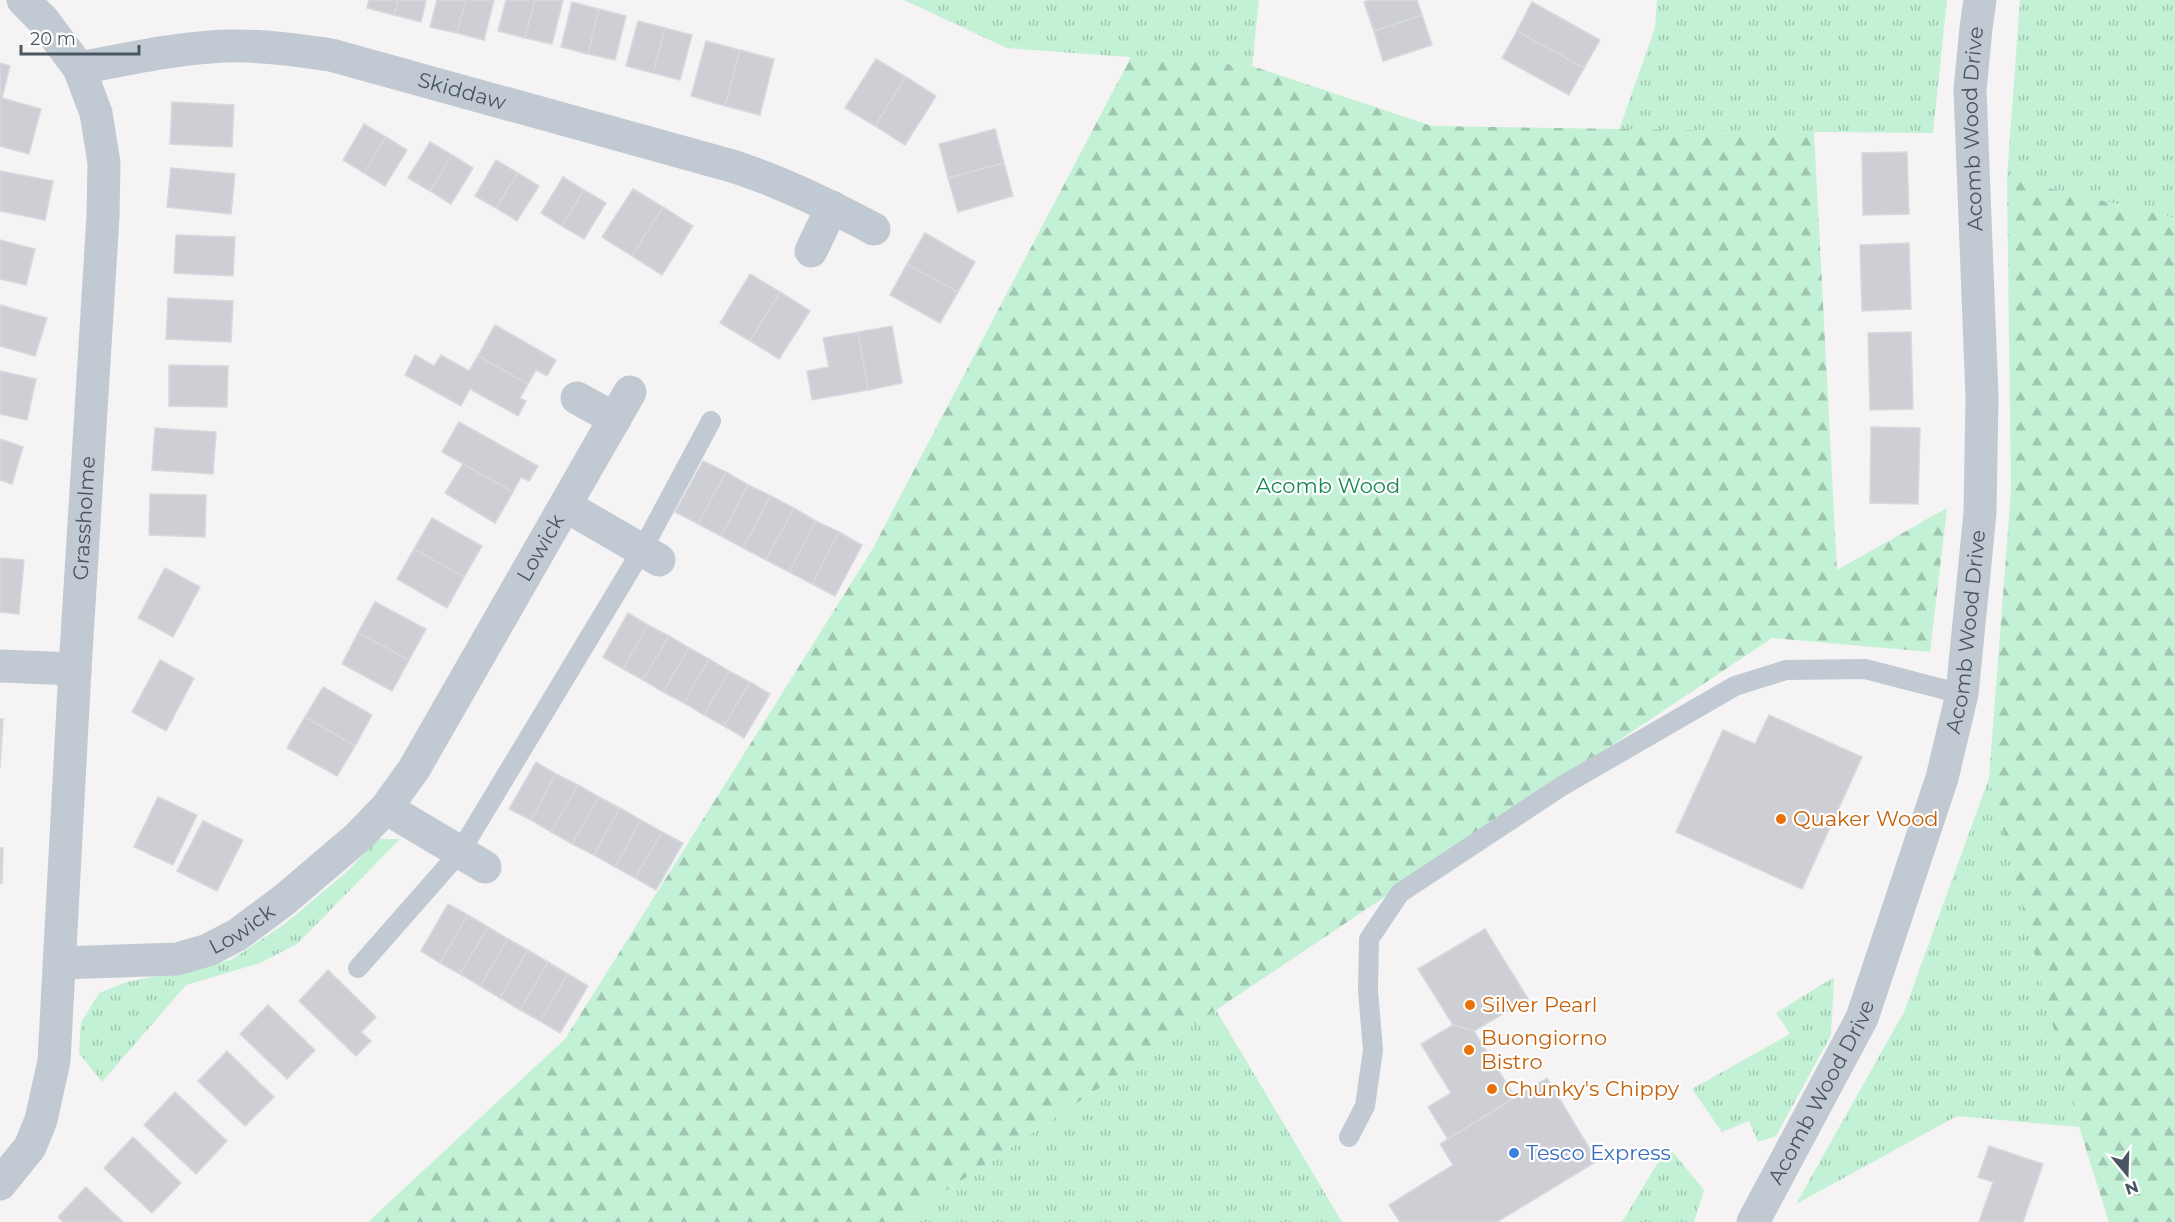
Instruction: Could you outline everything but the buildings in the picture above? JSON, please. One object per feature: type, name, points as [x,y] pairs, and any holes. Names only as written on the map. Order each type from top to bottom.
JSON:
[{"type":"street","name":"Grassholme","points":[[0,1184],[30,1147],[40,1120],[54,1061],[103,216],[104,163],[96,113],[79,68],[44,20],[23,0]]},
{"type":"street","name":"Acomb Wood Drive","points":[[1754,1222],[1862,1018],[1942,778],[1962,694],[1980,513],[1982,398],[1970,90],[1980,0]]},
{"type":"street","name":"Skiddaw","points":[[79,68],[154,54],[225,46],[276,47],[331,55],[732,166],[763,176],[874,229]]},
{"type":"street","points":[[812,251],[832,207]]},
{"type":"street","name":"Lowick","points":[[60,963],[177,959],[208,950],[237,935],[284,900],[358,837],[387,808],[414,769],[623,405],[578,398]]},
{"type":"street","name":"Lowick","points":[[566,506],[650,555]]},
{"type":"street","points":[[0,666],[75,669]]},
{"type":"street","points":[[387,808],[473,859]]},
{"type":"lane","points":[[358,968],[473,859],[650,555],[711,421]]},
{"type":"lane","points":[[1349,1137],[1365,1106],[1373,1050],[1368,991],[1369,939],[1400,893],[1562,786],[1735,686],[1786,669],[1865,669],[1962,694]]},
{"type":"green space","points":[[904,0],[1259,0],[1252,66],[1007,48]]},
{"type":"green space","points":[[1657,0],[1947,0],[1933,133],[1619,130],[1655,28]]},
{"type":"green space","points":[[2020,0],[2175,0],[2175,218],[2007,178]]},
{"type":"green space","name":"Acomb Wood","points":[[1131,57],[1252,66],[1432,126],[1814,132],[1837,570],[1947,508],[1930,652],[1772,638],[899,1222],[368,1222],[565,1039],[872,550]]},
{"type":"green space","points":[[2007,178],[2175,218],[2175,1222],[2109,1222],[2079,1127],[1989,778],[2011,491]]},
{"type":"green space","points":[[1989,778],[2079,1127],[1957,1116],[1796,1204],[1904,1012]]},
{"type":"green space","points":[[377,839],[400,839],[297,944],[260,963],[186,985],[102,1082],[79,1053],[81,1023],[99,993],[127,982],[231,960],[286,923],[350,869]]},
{"type":"green space","points":[[1834,977],[1831,1035],[1776,1136],[1758,1142],[1749,1121],[1722,1132],[1692,1089],[1790,1034],[1776,1013]]},
{"type":"green space","points":[[1216,1010],[1342,1222],[899,1222]]},
{"type":"green space","points":[[1668,1146],[1704,1190],[1694,1222],[1622,1222]]},
{"type":"place","name":"Quaker Wood","points":[[1781,819]]},
{"type":"place","name":"Silver Pearl","points":[[1470,1005]]},
{"type":"place","name":"Buongiorno Bistro","points":[[1469,1050]]},
{"type":"place","name":"Chunky's Chippy","points":[[1492,1089]]},
{"type":"place","name":"Tesco Express","points":[[1514,1153]]}]
